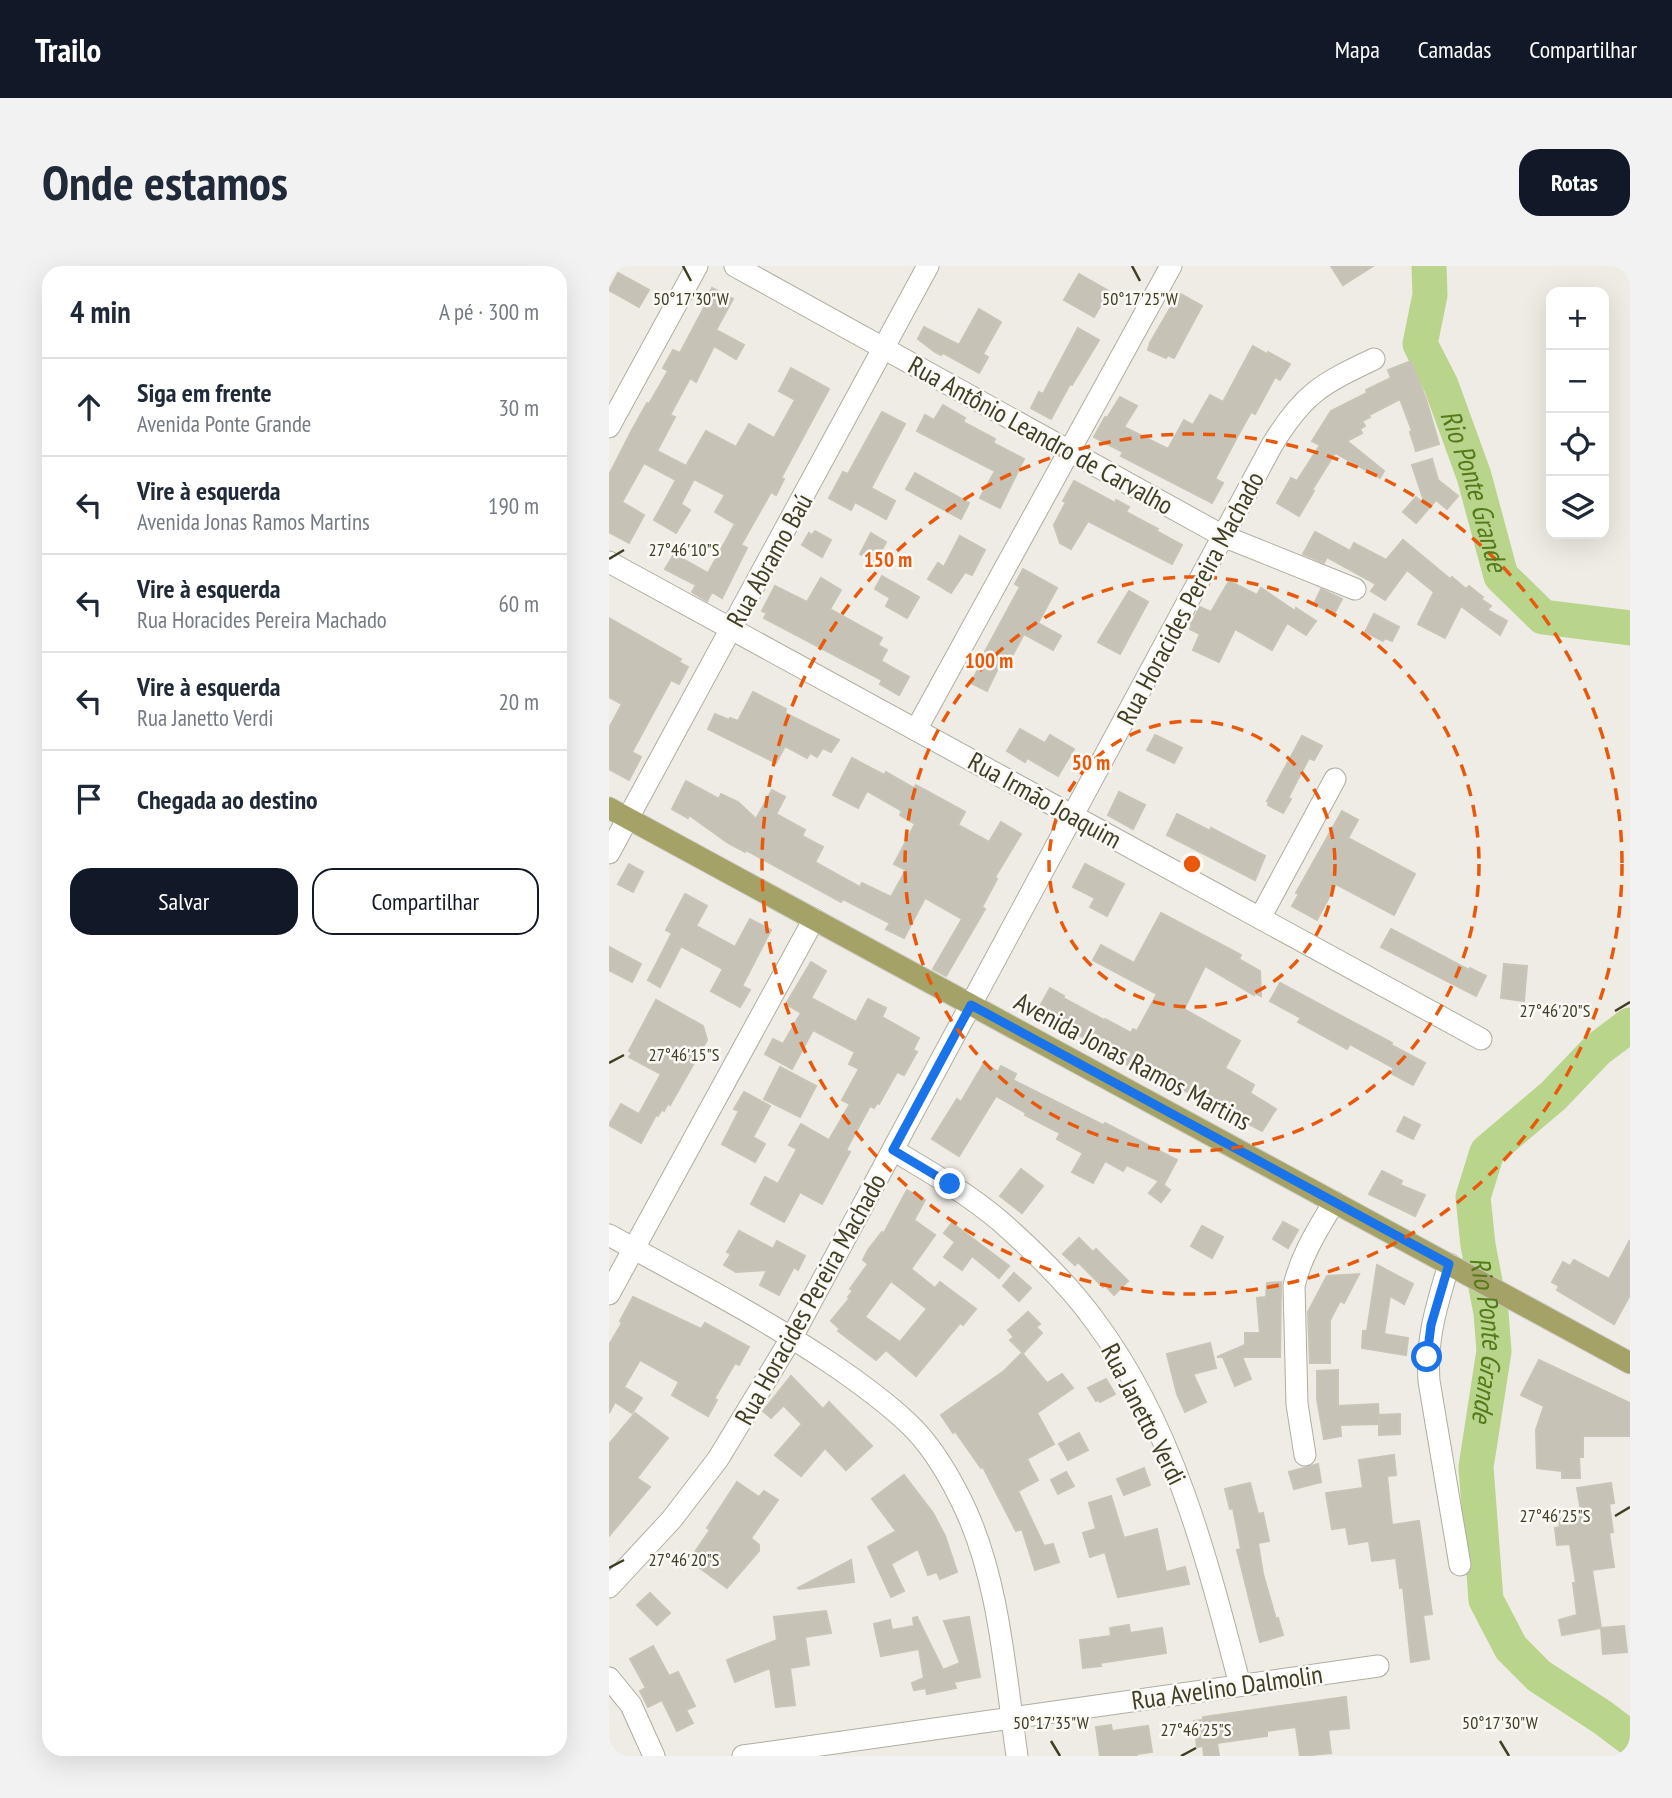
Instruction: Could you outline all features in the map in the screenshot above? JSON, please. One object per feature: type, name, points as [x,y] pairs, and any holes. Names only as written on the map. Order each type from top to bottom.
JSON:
[{"type":"main road","name":"Avenida Jonas Ramos Martins","points":[[618,813],[1630,1363]]},
{"type":"street","points":[[609,427],[697,266]]},
{"type":"street","name":"Rua Antônio Leandro de Carvalho","points":[[735,266],[1223,536],[1355,589]]},
{"type":"street","name":"Rua Abramo Baú","points":[[609,853],[618,813],[731,629],[928,266]]},
{"type":"street","points":[[916,730],[1171,266]]},
{"type":"street","name":"Rua Horacides Pereira Machado","points":[[609,1587],[672,1518],[718,1459],[792,1337],[1291,414],[1310,394],[1374,359]]},
{"type":"street","name":"Rua Irmão Joaquim","points":[[609,562],[1481,1039]]},
{"type":"street","points":[[1260,918],[1335,779]]},
{"type":"street","points":[[609,1294],[814,919]]},
{"type":"street","name":"Rua Janetto Verdi","points":[[893,1150],[950,1184],[999,1220],[1050,1270],[1095,1320],[1131,1377],[1183,1490],[1211,1575],[1240,1685]]},
{"type":"street","points":[[1305,1455],[1297,1404],[1294,1286],[1307,1248],[1334,1202]]},
{"type":"street","points":[[609,1235],[792,1337],[862,1385],[910,1425],[939,1461],[961,1500],[988,1578],[999,1629],[1017,1756]]},
{"type":"street","points":[[1449,1264],[1431,1325],[1427,1357],[1460,1565]]},
{"type":"street","name":"Rua Avelino Dalmolin","points":[[743,1756],[1378,1665]]},
{"type":"street","points":[[609,1678],[631,1705],[654,1756]]},
{"type":"building","points":[[1331,266],[1373,266],[1343,285]]},
{"type":"building","points":[[618,273],[649,290],[639,307],[609,290]]},
{"type":"building","points":[[1079,274],[1109,291],[1094,317],[1064,300]]},
{"type":"building","points":[[712,288],[733,299],[716,330],[744,345],[736,359],[714,346],[696,382],[690,378],[670,415],[675,417],[657,451],[686,466],[706,431],[736,447],[749,424],[774,438],[795,400],[779,391],[791,368],[829,389],[781,478],[784,479],[776,495],[771,492],[741,545],[747,548],[722,598],[712,592],[707,601],[692,592],[696,585],[665,569],[674,554],[708,573],[735,524],[715,512],[725,495],[694,479],[681,504],[690,510],[676,533],[654,520],[676,480],[644,463],[622,502],[644,515],[629,543],[609,532],[609,475],[647,403],[649,404],[668,371],[663,368],[673,350],[680,353]]},
{"type":"building","points":[[1179,293],[1202,306],[1174,358],[1168,355],[1166,358],[1148,350]]},
{"type":"building","points":[[979,309],[1001,322],[983,354],[988,357],[979,373],[943,353],[941,355],[935,352],[918,339],[924,327],[959,345]]},
{"type":"building","points":[[1078,328],[1099,340],[1051,419],[1031,408],[1039,392],[1043,394]]},
{"type":"building","points":[[1253,346],[1290,364],[1280,380],[1275,377],[1255,414],[1251,412],[1215,479],[1223,483],[1212,503],[1121,456],[1123,452],[1094,437],[1120,397],[1137,406],[1124,427],[1168,449],[1184,420],[1193,425],[1210,395],[1223,402]]},
{"type":"building","points":[[1411,361],[1439,444],[1416,451],[1400,399],[1369,415],[1370,417],[1362,421],[1365,426],[1360,429],[1362,433],[1347,441],[1384,471],[1380,478],[1335,453],[1299,516],[1277,503],[1291,478],[1297,481],[1320,445],[1312,441],[1331,411],[1391,378],[1388,370]]},
{"type":"building","points":[[943,405],[965,418],[963,422],[995,439],[993,443],[1024,459],[1000,508],[980,498],[995,471],[917,431],[925,415],[934,420]]},
{"type":"building","points":[[882,412],[905,424],[871,488],[895,501],[886,519],[855,502],[851,510],[829,498],[843,472],[848,474]]},
{"type":"building","points":[[1432,459],[1438,480],[1458,496],[1447,509],[1436,500],[1416,523],[1403,512],[1416,497],[1425,504],[1412,465]]},
{"type":"building","points":[[915,473],[969,503],[961,519],[906,489]]},
{"type":"building","points":[[1074,481],[1115,503],[1116,500],[1129,507],[1126,512],[1182,545],[1172,564],[1088,521],[1071,549],[1060,543],[1054,525]]},
{"type":"building","points":[[815,531],[831,540],[822,557],[802,545],[809,533],[812,535]]},
{"type":"building","points":[[1315,532],[1350,551],[1354,543],[1386,560],[1403,540],[1450,579],[1452,577],[1466,589],[1469,586],[1483,597],[1481,599],[1491,606],[1487,610],[1507,621],[1500,635],[1461,606],[1445,638],[1418,624],[1434,592],[1407,570],[1385,600],[1371,591],[1376,584],[1327,557],[1324,563],[1303,554]]},
{"type":"building","points":[[871,533],[886,542],[875,562],[860,554]]},
{"type":"building","points":[[960,536],[985,550],[972,575],[965,572],[951,593],[928,579],[938,563],[944,567]]},
{"type":"building","points":[[1023,569],[1057,588],[1038,623],[1061,636],[1053,650],[1024,634],[1005,669],[999,666],[987,691],[971,683],[1020,587],[1015,584]]},
{"type":"building","points":[[882,576],[919,597],[907,618],[886,606],[890,598],[875,589]]},
{"type":"building","points":[[821,578],[841,590],[830,609],[882,638],[878,645],[887,650],[881,661],[909,677],[899,695],[880,684],[882,680],[764,618],[767,613],[762,611],[775,586],[807,602]]},
{"type":"building","points":[[1229,581],[1257,595],[1261,588],[1295,611],[1296,608],[1316,621],[1306,635],[1287,623],[1272,650],[1235,629],[1219,662],[1193,650],[1200,634],[1190,629],[1191,624],[1200,607],[1211,612]]},
{"type":"building","points":[[1321,589],[1342,599],[1334,614],[1314,604]]},
{"type":"building","points":[[1129,591],[1148,602],[1120,654],[1098,642]]},
{"type":"building","points":[[1374,614],[1399,627],[1392,641],[1385,638],[1383,641],[1365,632]]},
{"type":"building","points":[[609,618],[681,659],[679,662],[688,667],[679,684],[671,680],[632,752],[641,757],[629,780],[609,769],[609,728],[622,704],[609,697]]},
{"type":"building","points":[[753,692],[786,709],[785,713],[839,740],[831,752],[823,748],[817,757],[810,753],[807,758],[785,746],[776,763],[708,729],[715,714],[738,721]]},
{"type":"building","points":[[1020,729],[1045,743],[1050,735],[1074,749],[1058,776],[1027,758],[1025,762],[1007,751]]},
{"type":"building","points":[[1155,735],[1182,748],[1174,763],[1147,750]]},
{"type":"building","points":[[1302,736],[1322,746],[1314,760],[1309,758],[1283,813],[1268,805],[1267,801]]},
{"type":"building","points":[[852,758],[884,775],[886,772],[914,788],[916,785],[965,812],[958,825],[989,842],[1001,822],[1021,834],[995,877],[997,879],[982,907],[985,909],[946,976],[933,969],[962,919],[925,898],[904,938],[886,929],[890,923],[843,899],[841,902],[746,850],[745,852],[689,815],[688,818],[672,809],[686,781],[719,799],[721,794],[738,802],[756,819],[772,790],[785,797],[776,814],[805,830],[802,836],[823,847],[815,862],[860,887],[862,883],[891,897],[906,870],[894,864],[915,824],[900,815],[902,811],[867,791],[858,808],[833,795]]},
{"type":"building","points":[[1119,792],[1145,805],[1133,829],[1108,815]]},
{"type":"building","points":[[1342,811],[1358,820],[1348,838],[1415,874],[1394,915],[1336,884],[1317,920],[1292,906],[1299,894],[1296,893]]},
{"type":"building","points":[[1177,814],[1265,856],[1255,880],[1167,835]]},
{"type":"building","points":[[629,864],[643,872],[633,892],[618,884]]},
{"type":"building","points":[[1085,864],[1124,884],[1107,916],[1090,907],[1095,898],[1073,887]]},
{"type":"building","points":[[685,894],[707,906],[696,926],[735,947],[750,919],[771,930],[742,986],[750,990],[740,1007],[711,991],[723,969],[681,946],[660,987],[648,980],[672,933],[666,930]]},
{"type":"building","points":[[1161,913],[1241,955],[1239,959],[1260,971],[1261,996],[1255,993],[1254,995],[1205,966],[1184,1009],[1240,1041],[1225,1068],[1254,1085],[1250,1093],[1276,1109],[1262,1131],[1134,1064],[1132,1067],[1090,1045],[1092,1042],[1051,1020],[1049,1025],[1034,1017],[1050,988],[1104,1020],[1131,1033],[1133,1029],[1137,1031],[1157,994],[1093,960],[1101,945],[1134,963]]},
{"type":"building","points":[[1391,929],[1469,970],[1470,968],[1486,976],[1476,996],[1381,947]]},
{"type":"building","points":[[609,947],[641,964],[632,982],[609,970]]},
{"type":"building","points":[[811,962],[826,971],[811,998],[856,1022],[868,999],[886,1008],[882,1017],[919,1038],[913,1050],[917,1052],[904,1075],[897,1072],[879,1104],[874,1108],[870,1106],[846,1150],[850,1152],[822,1204],[800,1192],[784,1222],[751,1204],[765,1177],[778,1184],[797,1149],[789,1145],[801,1124],[829,1140],[850,1104],[842,1100],[859,1069],[849,1064],[855,1052],[813,1030],[792,1069],[765,1054],[773,1039],[783,1044],[801,1013],[786,1004]]},
{"type":"building","points":[[1504,964],[1527,966],[1524,1001],[1501,998]]},
{"type":"building","points":[[1280,983],[1425,1063],[1413,1085],[1391,1073],[1394,1068],[1350,1044],[1347,1049],[1298,1022],[1301,1018],[1270,1001]]},
{"type":"building","points":[[656,1000],[703,1026],[707,1040],[670,1105],[668,1103],[664,1111],[662,1109],[658,1116],[656,1115],[641,1143],[609,1125],[621,1104],[639,1114],[661,1074],[629,1057],[632,1053],[629,1051]]},
{"type":"building","points":[[984,1063],[998,1072],[1001,1066],[1016,1074],[1013,1080],[1177,1160],[1164,1184],[1161,1183],[1170,1190],[1161,1202],[1149,1193],[1159,1181],[1127,1165],[1123,1171],[1105,1161],[1093,1183],[1072,1172],[1083,1153],[1057,1139],[1060,1133],[996,1096],[959,1156],[932,1139],[957,1099],[961,1102]]},
{"type":"building","points":[[780,1067],[816,1086],[800,1117],[764,1099]]},
{"type":"building","points":[[744,1092],[770,1106],[753,1137],[765,1144],[755,1162],[722,1144],[739,1111],[734,1109]]},
{"type":"building","points":[[1404,1117],[1420,1125],[1413,1139],[1397,1131]]},
{"type":"building","points":[[1021,1169],[1043,1186],[1022,1213],[1000,1196]]},
{"type":"building","points":[[1382,1171],[1402,1181],[1400,1185],[1425,1195],[1415,1216],[1369,1194]]},
{"type":"building","points":[[907,1190],[925,1200],[914,1220],[935,1235],[911,1269],[935,1288],[940,1282],[976,1309],[963,1325],[960,1323],[916,1376],[886,1350],[876,1360],[838,1331],[840,1329],[831,1321],[850,1298],[848,1297],[853,1291],[850,1289],[868,1264],[863,1260],[868,1250],[882,1232],[884,1233]],"holes":[[[891,1281],[927,1309],[900,1342],[865,1317]]]},
{"type":"building","points":[[1283,1222],[1298,1230],[1288,1248],[1273,1239]]},
{"type":"building","points":[[952,1223],[1009,1266],[999,1278],[972,1256],[962,1270],[944,1257],[955,1242],[944,1233]]},
{"type":"building","points":[[1202,1226],[1223,1237],[1212,1258],[1191,1246]]},
{"type":"building","points":[[739,1231],[773,1249],[777,1241],[805,1256],[798,1270],[794,1267],[779,1295],[760,1285],[767,1270],[736,1272],[724,1265],[731,1254],[727,1252]]},
{"type":"building","points":[[1079,1238],[1093,1252],[1096,1249],[1128,1281],[1114,1295],[1078,1262],[1075,1265],[1063,1254]]},
{"type":"building","points":[[1630,1240],[1630,1295],[1614,1324],[1557,1290],[1559,1286],[1552,1282],[1563,1262],[1570,1266],[1574,1260],[1609,1279]]},
{"type":"building","points":[[1377,1265],[1413,1284],[1404,1304],[1390,1296],[1384,1334],[1408,1338],[1406,1355],[1362,1348]]},
{"type":"building","points":[[1014,1273],[1031,1288],[1019,1301],[1003,1286]]},
{"type":"building","points":[[1359,1274],[1344,1303],[1340,1301],[1330,1320],[1330,1363],[1310,1363],[1308,1312],[1327,1276]]},
{"type":"building","points":[[1281,1282],[1280,1357],[1242,1357],[1251,1379],[1235,1386],[1223,1357],[1217,1357],[1245,1345],[1245,1333],[1260,1333],[1257,1298],[1266,1297],[1267,1283]]},
{"type":"building","points":[[633,1297],[701,1329],[705,1323],[749,1347],[739,1365],[735,1363],[714,1399],[717,1400],[708,1416],[672,1395],[679,1382],[640,1360],[624,1387],[642,1398],[632,1413],[615,1402],[609,1413],[609,1345]]},
{"type":"building","points":[[1028,1312],[1040,1324],[1036,1327],[1042,1333],[1023,1353],[1010,1340],[1014,1337],[1008,1330]]},
{"type":"building","points":[[1210,1343],[1216,1368],[1193,1374],[1206,1402],[1185,1412],[1177,1394],[1167,1354]]},
{"type":"building","points":[[1022,1353],[1047,1383],[1062,1374],[1073,1388],[1037,1413],[1054,1444],[1027,1459],[1038,1480],[1018,1491],[1044,1546],[1053,1544],[1059,1562],[1035,1570],[1022,1529],[1016,1531],[983,1467],[981,1468],[941,1415],[1004,1371]]},
{"type":"building","points":[[1539,1360],[1630,1403],[1630,1436],[1583,1436],[1583,1457],[1579,1457],[1580,1478],[1562,1478],[1562,1471],[1537,1468],[1536,1430],[1544,1406],[1521,1395]]},
{"type":"building","points":[[1338,1370],[1338,1406],[1378,1404],[1379,1424],[1340,1425],[1341,1436],[1324,1439],[1317,1399],[1317,1371]]},
{"type":"building","points":[[791,1376],[823,1409],[829,1402],[872,1446],[846,1470],[825,1448],[801,1476],[775,1455],[802,1424],[784,1406],[790,1399],[771,1418],[763,1411]]},
{"type":"building","points":[[1106,1379],[1115,1394],[1100,1402],[1096,1401],[1088,1388]]},
{"type":"building","points":[[635,1413],[668,1438],[637,1478],[650,1487],[609,1536],[609,1444]]},
{"type":"building","points":[[1400,1414],[1400,1434],[1379,1435],[1379,1415]]},
{"type":"building","points":[[1079,1433],[1088,1450],[1068,1460],[1059,1444]]},
{"type":"building","points":[[1394,1455],[1396,1475],[1387,1476],[1392,1525],[1419,1521],[1432,1614],[1423,1615],[1429,1659],[1411,1662],[1403,1587],[1400,1588],[1396,1558],[1372,1561],[1369,1541],[1349,1544],[1346,1527],[1332,1529],[1326,1493],[1363,1488],[1359,1460]]},
{"type":"building","points":[[1318,1464],[1321,1482],[1294,1489],[1289,1472]]},
{"type":"building","points":[[1144,1468],[1150,1485],[1124,1495],[1117,1479]]},
{"type":"building","points":[[1066,1472],[1074,1486],[1058,1494],[1051,1480]]},
{"type":"building","points":[[904,1475],[933,1513],[945,1536],[957,1572],[940,1579],[937,1572],[928,1575],[918,1549],[891,1564],[904,1591],[891,1597],[868,1547],[896,1531],[872,1499]]},
{"type":"building","points":[[737,1482],[759,1497],[764,1491],[778,1500],[751,1538],[759,1545],[759,1551],[727,1588],[693,1563],[696,1559],[692,1556]]},
{"type":"building","points":[[1250,1483],[1258,1514],[1263,1513],[1269,1541],[1258,1543],[1263,1574],[1283,1635],[1260,1642],[1237,1550],[1241,1549],[1233,1508],[1230,1509],[1225,1489]]},
{"type":"building","points":[[1611,1483],[1614,1503],[1609,1504],[1613,1532],[1609,1533],[1614,1567],[1592,1570],[1601,1628],[1562,1635],[1559,1620],[1577,1615],[1573,1583],[1576,1583],[1570,1544],[1557,1545],[1555,1528],[1560,1527],[1559,1519],[1582,1516],[1577,1488]]},
{"type":"building","points":[[1111,1496],[1124,1538],[1157,1529],[1166,1572],[1185,1567],[1189,1584],[1118,1597],[1105,1552],[1090,1557],[1083,1533],[1096,1529],[1089,1503]]},
{"type":"building","points":[[851,1560],[854,1582],[798,1588]]},
{"type":"building","points":[[650,1593],[670,1613],[657,1625],[637,1605]]},
{"type":"building","points":[[826,1611],[831,1633],[805,1637],[809,1665],[790,1668],[795,1705],[776,1707],[770,1668],[735,1682],[727,1660],[777,1640],[774,1617]]},
{"type":"building","points":[[917,1617],[943,1670],[960,1663],[944,1621],[969,1617],[980,1677],[954,1682],[956,1688],[927,1694],[926,1688],[914,1690],[912,1683],[924,1678],[919,1649],[881,1656],[874,1624],[890,1620],[892,1630],[914,1626],[913,1618]]},
{"type":"building","points":[[1129,1625],[1130,1633],[1162,1628],[1166,1653],[1083,1668],[1080,1640],[1111,1636],[1110,1628]]},
{"type":"building","points":[[1624,1626],[1627,1652],[1603,1654],[1601,1628]]},
{"type":"building","points":[[653,1646],[669,1676],[678,1672],[695,1706],[686,1710],[693,1723],[677,1731],[662,1700],[648,1707],[640,1691],[646,1688],[630,1659]]},
{"type":"building","points":[[1346,1697],[1349,1728],[1328,1730],[1331,1753],[1300,1756],[1296,1727],[1267,1731],[1267,1736],[1217,1743],[1219,1756],[1204,1756],[1203,1746],[1197,1747],[1194,1721],[1203,1720],[1203,1717]]},
{"type":"building","points":[[1111,1725],[1112,1731],[1148,1726],[1152,1752],[1137,1756],[1100,1756],[1096,1727]]},
{"type":"waterway","name":"Rio Ponte Grande","points":[[1429,266],[1430,295],[1420,344],[1441,385],[1474,476],[1501,576],[1543,617],[1630,628]]},
{"type":"waterway","name":"Rio Ponte Grande","points":[[1630,1025],[1598,1049],[1553,1096],[1487,1152],[1473,1197],[1478,1245],[1491,1313],[1494,1351],[1476,1467],[1486,1600],[1511,1648],[1539,1676],[1630,1738]]},
{"type":"route","points":[[950,1184],[893,1150],[971,1005],[1449,1264],[1431,1325],[1427,1357]]}]
